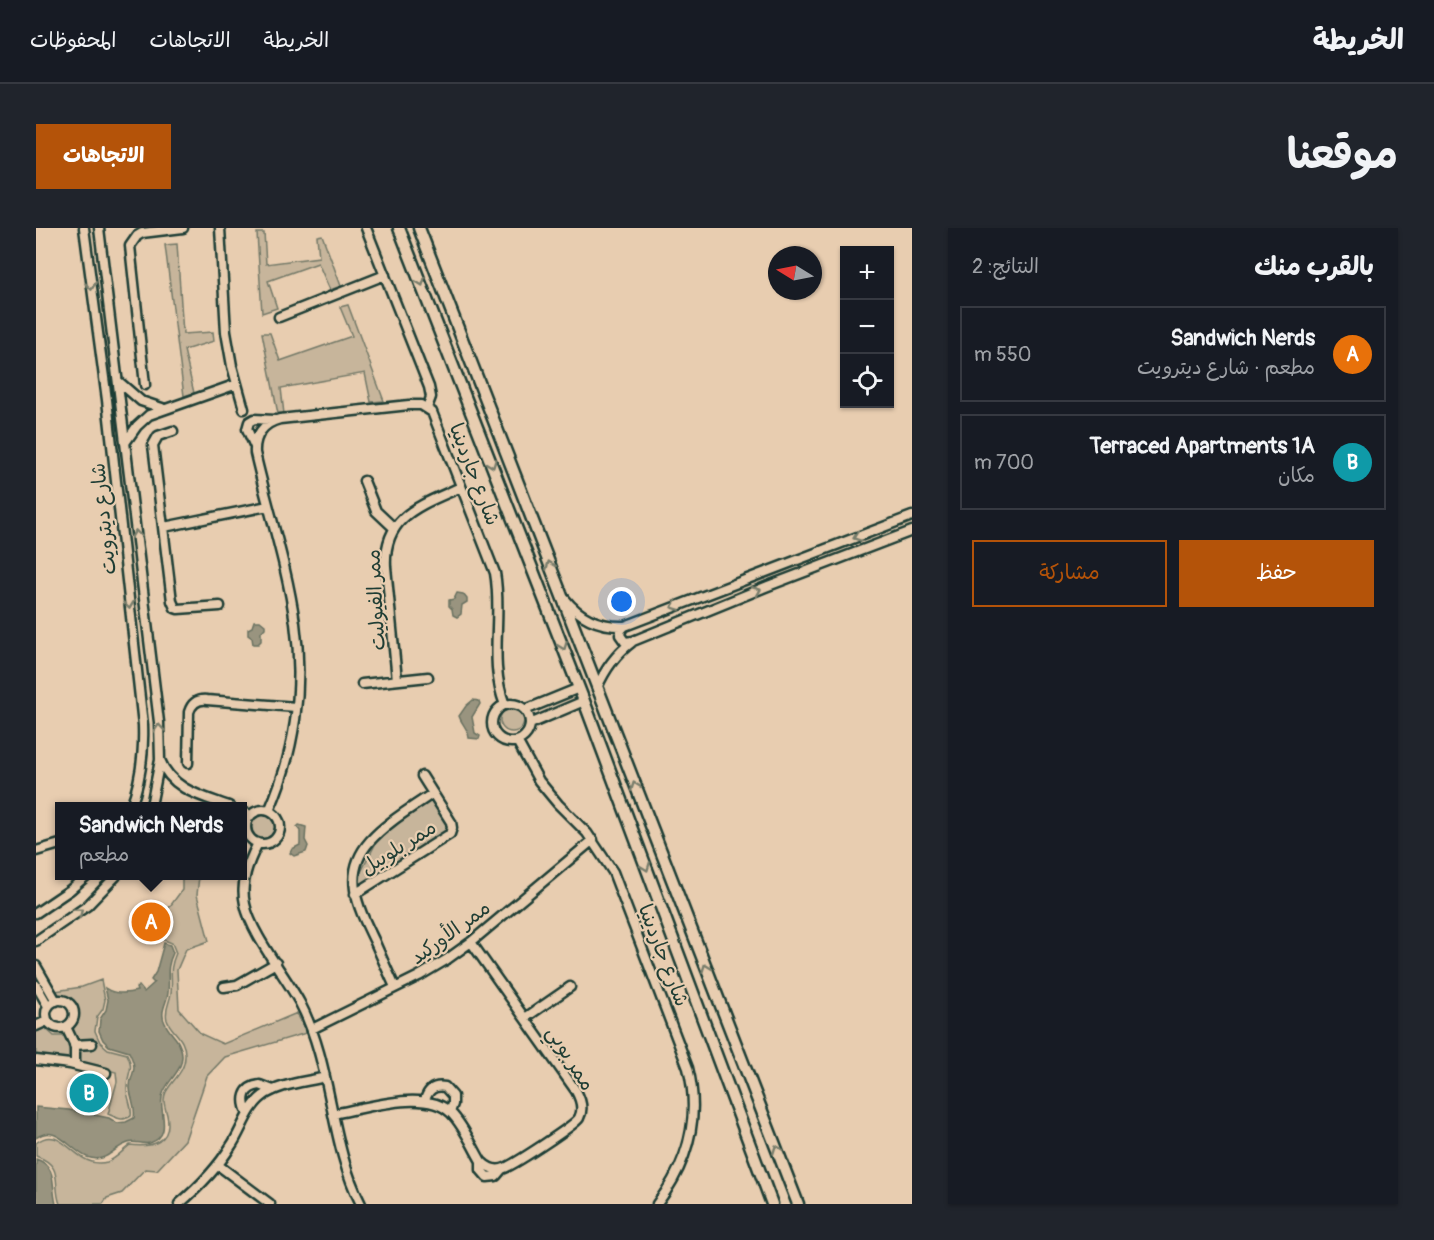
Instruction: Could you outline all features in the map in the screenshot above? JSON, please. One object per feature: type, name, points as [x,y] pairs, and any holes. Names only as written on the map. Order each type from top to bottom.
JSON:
[{"type":"main road","points":[[399,228],[584,701],[772,1204]]},
{"type":"main road","points":[[419,228],[798,1204]]},
{"type":"street","name":"شارع ديترويت","points":[[99,228],[159,722],[160,760],[152,802]]},
{"type":"street","points":[[145,385],[130,246],[136,236],[142,233],[183,228]]},
{"type":"street","points":[[219,228],[226,332],[244,409]]},
{"type":"street","points":[[366,228],[429,387],[430,397],[427,408]]},
{"type":"street","name":"شارع ديترويت","points":[[83,229],[107,400],[142,725],[142,759],[132,802]]},
{"type":"street","points":[[279,317],[385,275]]},
{"type":"street","points":[[118,381],[141,401],[165,408]]},
{"type":"street","points":[[125,443],[142,420],[165,408],[237,384]]},
{"type":"street","name":"شارع جاردينيا","points":[[269,811],[289,753],[296,708],[297,646],[295,621],[255,447],[247,429],[249,422],[254,419],[275,420],[409,405],[421,405],[435,417],[492,564],[496,580],[496,667],[505,705]]},
{"type":"street","points":[[255,447],[261,430],[275,420]]},
{"type":"street","points":[[173,431],[158,436],[153,446],[172,605],[182,609],[220,606]]},
{"type":"street","points":[[364,482],[376,511],[394,528]]},
{"type":"street","name":"ممر الفيوليت","points":[[397,680],[385,559],[388,539],[394,528],[409,512],[461,487]]},
{"type":"street","points":[[164,526],[268,506]]},
{"type":"street","points":[[562,594],[576,611],[589,619],[603,624],[625,626],[912,516]]},
{"type":"street","points":[[625,626],[620,632],[621,638],[625,642],[633,641],[912,531]]},
{"type":"street","points":[[597,688],[614,659],[633,641]]},
{"type":"street","points":[[362,684],[428,677]]},
{"type":"street","points":[[525,710],[579,688]]},
{"type":"street","points":[[188,763],[189,712],[197,701],[207,699],[296,708]]},
{"type":"street","points":[[530,724],[584,701]]},
{"type":"street","points":[[512,704],[525,710],[530,724],[528,731],[517,741],[505,741],[495,732],[493,726],[495,713],[505,705],[512,704]]},
{"type":"street","name":"شارع جاردينيا","points":[[517,741],[544,787],[593,840],[619,883],[691,1079],[694,1114],[688,1148],[678,1172],[657,1204]]},
{"type":"street","points":[[160,760],[166,772],[179,786],[217,802]]},
{"type":"street","name":"ممر بلوبيل","points":[[355,894],[450,834],[451,822],[423,776]]},
{"type":"street","name":"ممر بلوبيل","points":[[395,987],[360,911],[355,894],[356,868],[366,846],[376,834],[433,793]]},
{"type":"street","points":[[247,813],[260,810],[269,811],[278,819],[279,830],[269,842],[258,843],[249,837],[247,833]]},
{"type":"street","name":"ممر الأوركيد","points":[[312,1029],[432,968],[471,942],[593,840]]},
{"type":"street","points":[[247,870],[258,843]]},
{"type":"street","points":[[36,852],[55,846]]},
{"type":"street","points":[[36,914],[81,880]]},
{"type":"street","points":[[36,941],[87,906],[112,880]]},
{"type":"street","points":[[245,880],[245,903],[253,925],[294,991],[312,1029],[349,1176],[361,1204]]},
{"type":"street","name":"ممر بوبي","points":[[333,1114],[412,1100],[425,1100],[428,1092],[433,1088],[445,1087],[453,1096],[450,1112],[481,1161],[481,1170],[487,1177],[496,1176],[502,1169],[574,1124],[582,1111],[581,1101],[576,1091],[471,942]]},
{"type":"street","points":[[224,987],[237,985],[276,963]]},
{"type":"street","points":[[36,966],[56,1001]]},
{"type":"street","points":[[36,985],[48,1006]]},
{"type":"street","points":[[525,1018],[570,987]]},
{"type":"street","points":[[56,1001],[69,1004],[74,1012],[72,1021],[66,1027],[54,1027],[47,1022],[48,1006],[56,1001]]},
{"type":"street","points":[[36,1026],[47,1022]]},
{"type":"street","points":[[66,1027],[73,1043],[73,1064]]},
{"type":"street","points":[[73,1043],[92,1044]]},
{"type":"street","points":[[36,1060],[73,1064],[106,1073]]},
{"type":"street","points":[[179,1204],[218,1165],[238,1135],[248,1114],[259,1100],[273,1090],[325,1077]]},
{"type":"street","points":[[248,1114],[244,1096],[250,1088],[260,1085],[273,1090]]},
{"type":"street","points":[[425,1100],[438,1104],[450,1112]]},
{"type":"street","points":[[218,1165],[270,1204]]},
{"type":"shaded area","points":[[257,233],[264,233],[266,264],[319,257],[317,236],[322,235],[341,286],[330,290],[318,263],[268,281],[277,308],[262,313]]},
{"type":"shaded area","points":[[177,244],[183,334],[213,332],[214,341],[184,350],[194,393],[184,396],[165,245]]},
{"type":"shaded area","points":[[348,305],[384,401],[371,402],[365,373],[281,388],[284,414],[278,414],[262,333],[270,333],[280,361],[352,336],[340,307]]},
{"type":"shaded area","points":[[457,593],[463,594],[467,602],[462,605],[461,614],[457,617],[453,615],[449,600],[454,599]]},
{"type":"shaded area","points":[[254,621],[260,621],[265,625],[258,644],[253,644],[252,638],[248,635],[248,629],[252,627]]},
{"type":"shaded area","points":[[473,700],[479,701],[480,704],[472,717],[475,733],[480,736],[479,739],[469,738],[459,716]]},
{"type":"shaded area","points":[[512,708],[521,711],[524,720],[521,729],[512,732],[503,729],[500,720],[503,711]]},
{"type":"shaded area","points":[[433,799],[449,825],[447,833],[359,889],[360,874],[379,837]]},
{"type":"shaded area","points":[[263,815],[272,819],[276,828],[272,837],[263,841],[254,837],[250,828],[254,819]]},
{"type":"shaded area","points":[[299,825],[306,827],[305,840],[308,846],[306,852],[294,856],[290,853],[292,849],[300,845],[300,831],[297,827]]},
{"type":"shaded area","points":[[182,880],[199,880],[197,895],[209,941],[186,949],[177,970],[179,1009],[201,1034],[223,1044],[297,1013],[306,1033],[225,1057],[207,1076],[185,1140],[157,1170],[145,1169],[122,1193],[107,1198],[103,1204],[60,1204],[54,1170],[45,1160],[36,1156],[36,1143],[45,1138],[54,1138],[86,1160],[96,1163],[107,1162],[130,1145],[153,1144],[164,1137],[167,1132],[165,1095],[181,1071],[185,1050],[166,1016],[171,993],[172,965],[176,953],[172,943],[157,937],[165,913],[182,890]]},
{"type":"shaded area","points":[[164,943],[170,945],[173,953],[168,969],[168,993],[163,1019],[180,1045],[182,1060],[162,1097],[162,1133],[158,1139],[150,1143],[130,1142],[105,1157],[94,1159],[81,1154],[56,1136],[43,1134],[36,1138],[36,1107],[69,1110],[109,1118],[117,1123],[134,1118],[130,1089],[134,1069],[132,1059],[129,1052],[109,1046],[99,1031],[100,1019],[106,1010],[108,1000],[105,988],[124,993],[137,991],[136,988],[139,986],[144,992],[154,983],[151,980],[156,972]]},
{"type":"shaded area","points":[[101,980],[105,1000],[103,1009],[97,1017],[95,1031],[100,1042],[108,1049],[127,1054],[130,1071],[127,1091],[131,1116],[125,1119],[108,1114],[117,1082],[116,1072],[78,1062],[77,1049],[96,1044],[96,1040],[75,1042],[70,1029],[77,1020],[76,1009],[55,991],[82,987]]},
{"type":"shaded area","points":[[45,1028],[54,1036],[65,1036],[70,1052],[69,1059],[36,1056],[36,1032]]},
{"type":"shaded area","points":[[36,1159],[48,1166],[51,1172],[56,1204],[36,1204]]},
{"type":"place","name":"Sandwich Nerds","points":[[151,922]]},
{"type":"place","name":"Terraced Apartments 1A","points":[[89,1093]]}]
